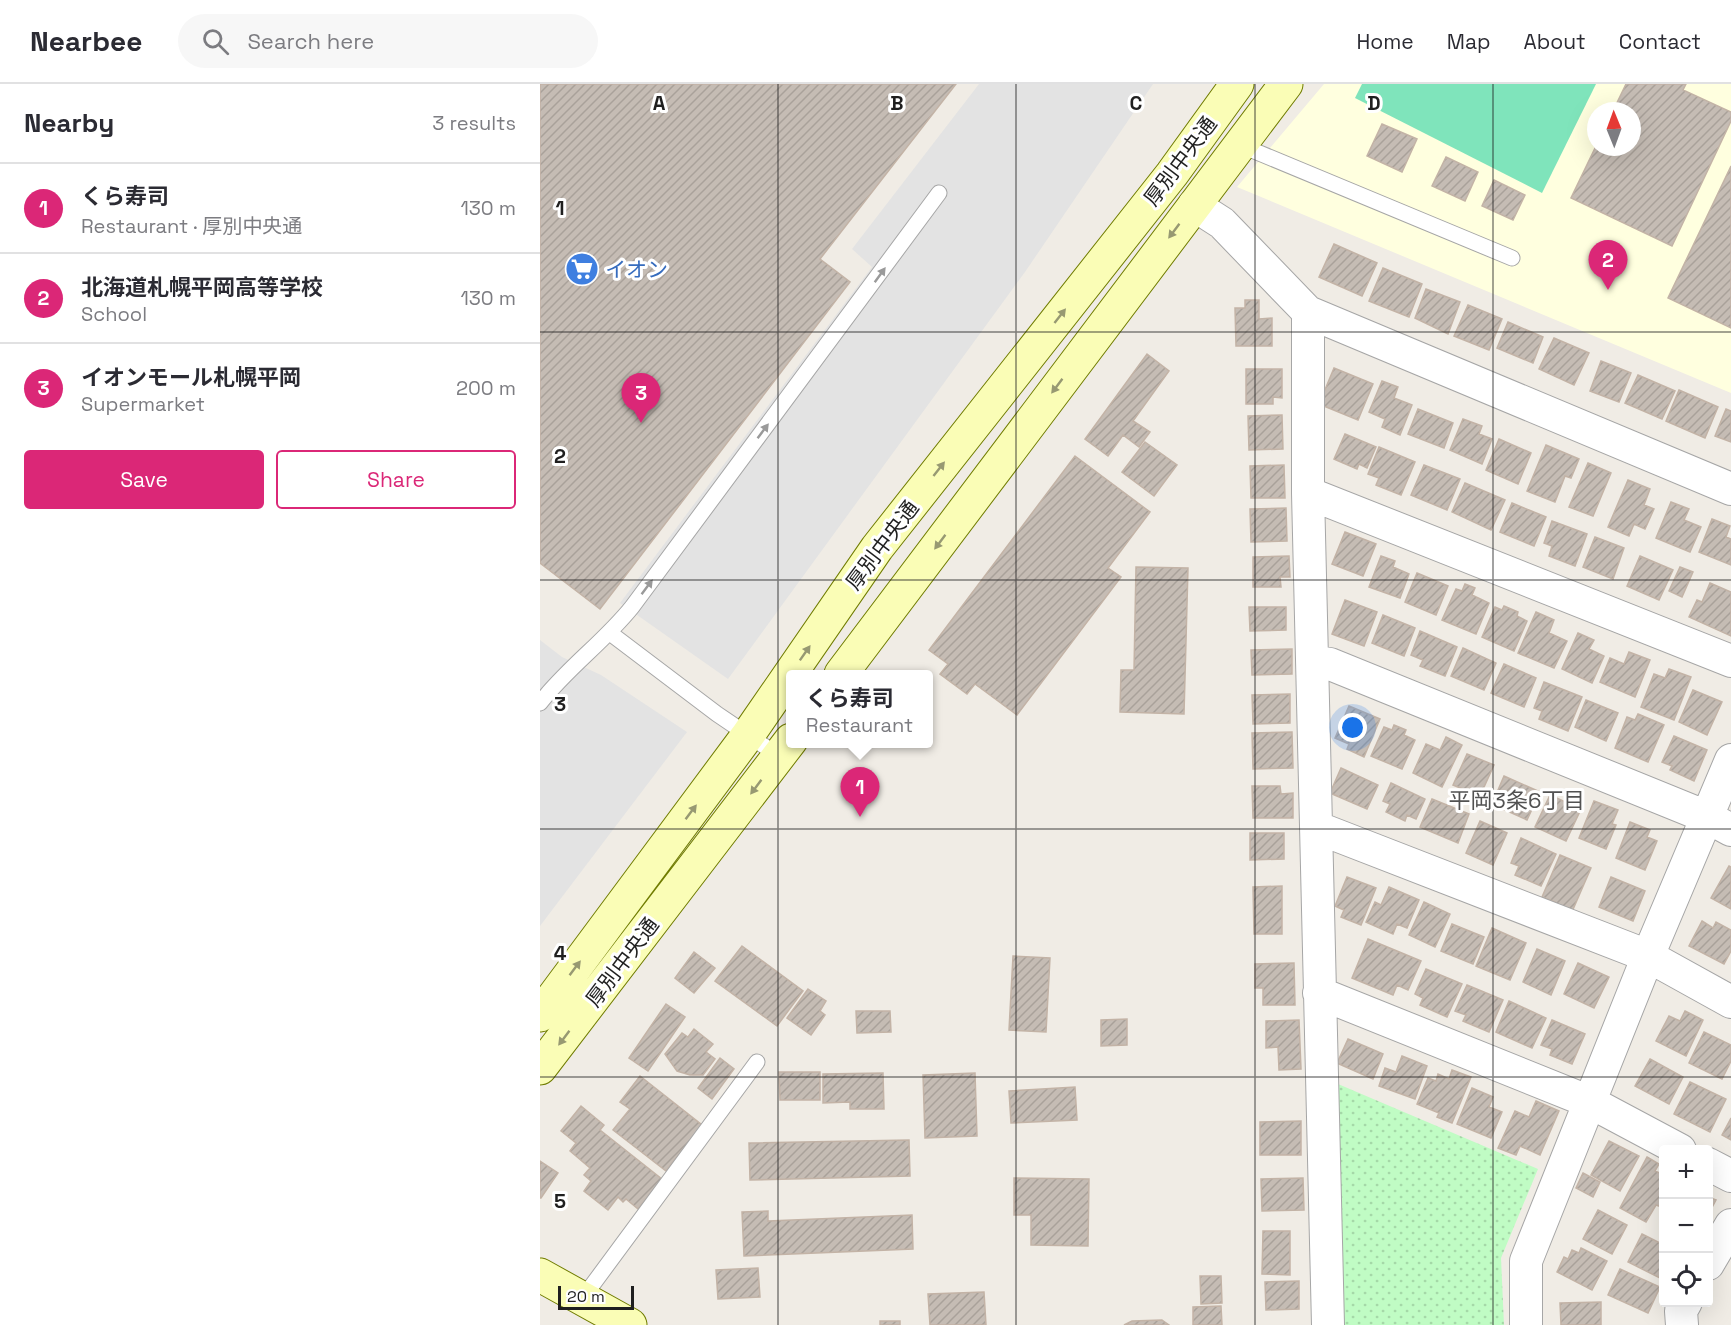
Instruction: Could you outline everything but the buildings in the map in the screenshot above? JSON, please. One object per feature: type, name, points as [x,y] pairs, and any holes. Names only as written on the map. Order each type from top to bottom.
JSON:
[{"type":"main road","name":"厚別中央通","points":[[793,670],[877,548],[1172,174],[1238,84]]},
{"type":"main road","name":"厚別中央通","points":[[845,670],[1286,84]]},
{"type":"main road","name":"厚別中央通","points":[[540,1015],[748,735],[786,680]]},
{"type":"main road","name":"厚別中央通","points":[[540,1068],[785,748]]},
{"type":"main road","points":[[540,1275],[630,1325]]},
{"type":"street","points":[[1194,205],[1222,224],[1308,312],[1731,489]]},
{"type":"street","points":[[1308,312],[1308,493],[1318,828],[1319,993],[1328,1325]]},
{"type":"street","points":[[1308,493],[1731,661]]},
{"type":"street","points":[[1314,662],[1330,664],[1719,823]]},
{"type":"street","points":[[1526,1325],[1526,1261],[1648,956],[1719,823],[1731,759]]},
{"type":"street","points":[[1318,828],[1648,956],[1731,1002]]},
{"type":"street","points":[[1319,993],[1590,1102],[1672,1145]]},
{"type":"street","points":[[1713,1167],[1731,1176]]},
{"type":"street","points":[[1713,1256],[1731,1225]]},
{"type":"street","points":[[1682,1325],[1681,1311],[1683,1307]]},
{"type":"lane","points":[[1240,145],[1512,258]]},
{"type":"lane","points":[[540,704],[545,686],[610,633],[939,193]]},
{"type":"lane","points":[[610,633],[748,735],[785,748]]},
{"type":"lane","points":[[582,1299],[757,1062]]},
{"type":"shaded area","points":[[979,84],[1153,84],[1025,272],[728,679],[620,603],[872,267],[852,249]]},
{"type":"shaded area","points":[[1324,84],[1731,84],[1731,393],[1237,187]]},
{"type":"shaded area","points":[[540,640],[562,657],[601,675],[687,732],[540,926]]},
{"type":"green space","points":[[1362,84],[1596,84],[1542,193],[1355,98]]},
{"type":"green space","points":[[1338,1084],[1538,1169],[1501,1258],[1504,1325],[1344,1325]]},
{"type":"place","name":"イオン","points":[[582,269]]},
{"type":"place","name":"北海道札幌平岡高等学校","points":[[1608,290]]},
{"type":"place","name":"イオンモール札幌平岡","points":[[641,423]]},
{"type":"place","name":"くら寿司","points":[[860,817]]},
{"type":"district","name":"平岡3条6丁目","points":[[1517,800]]}]
